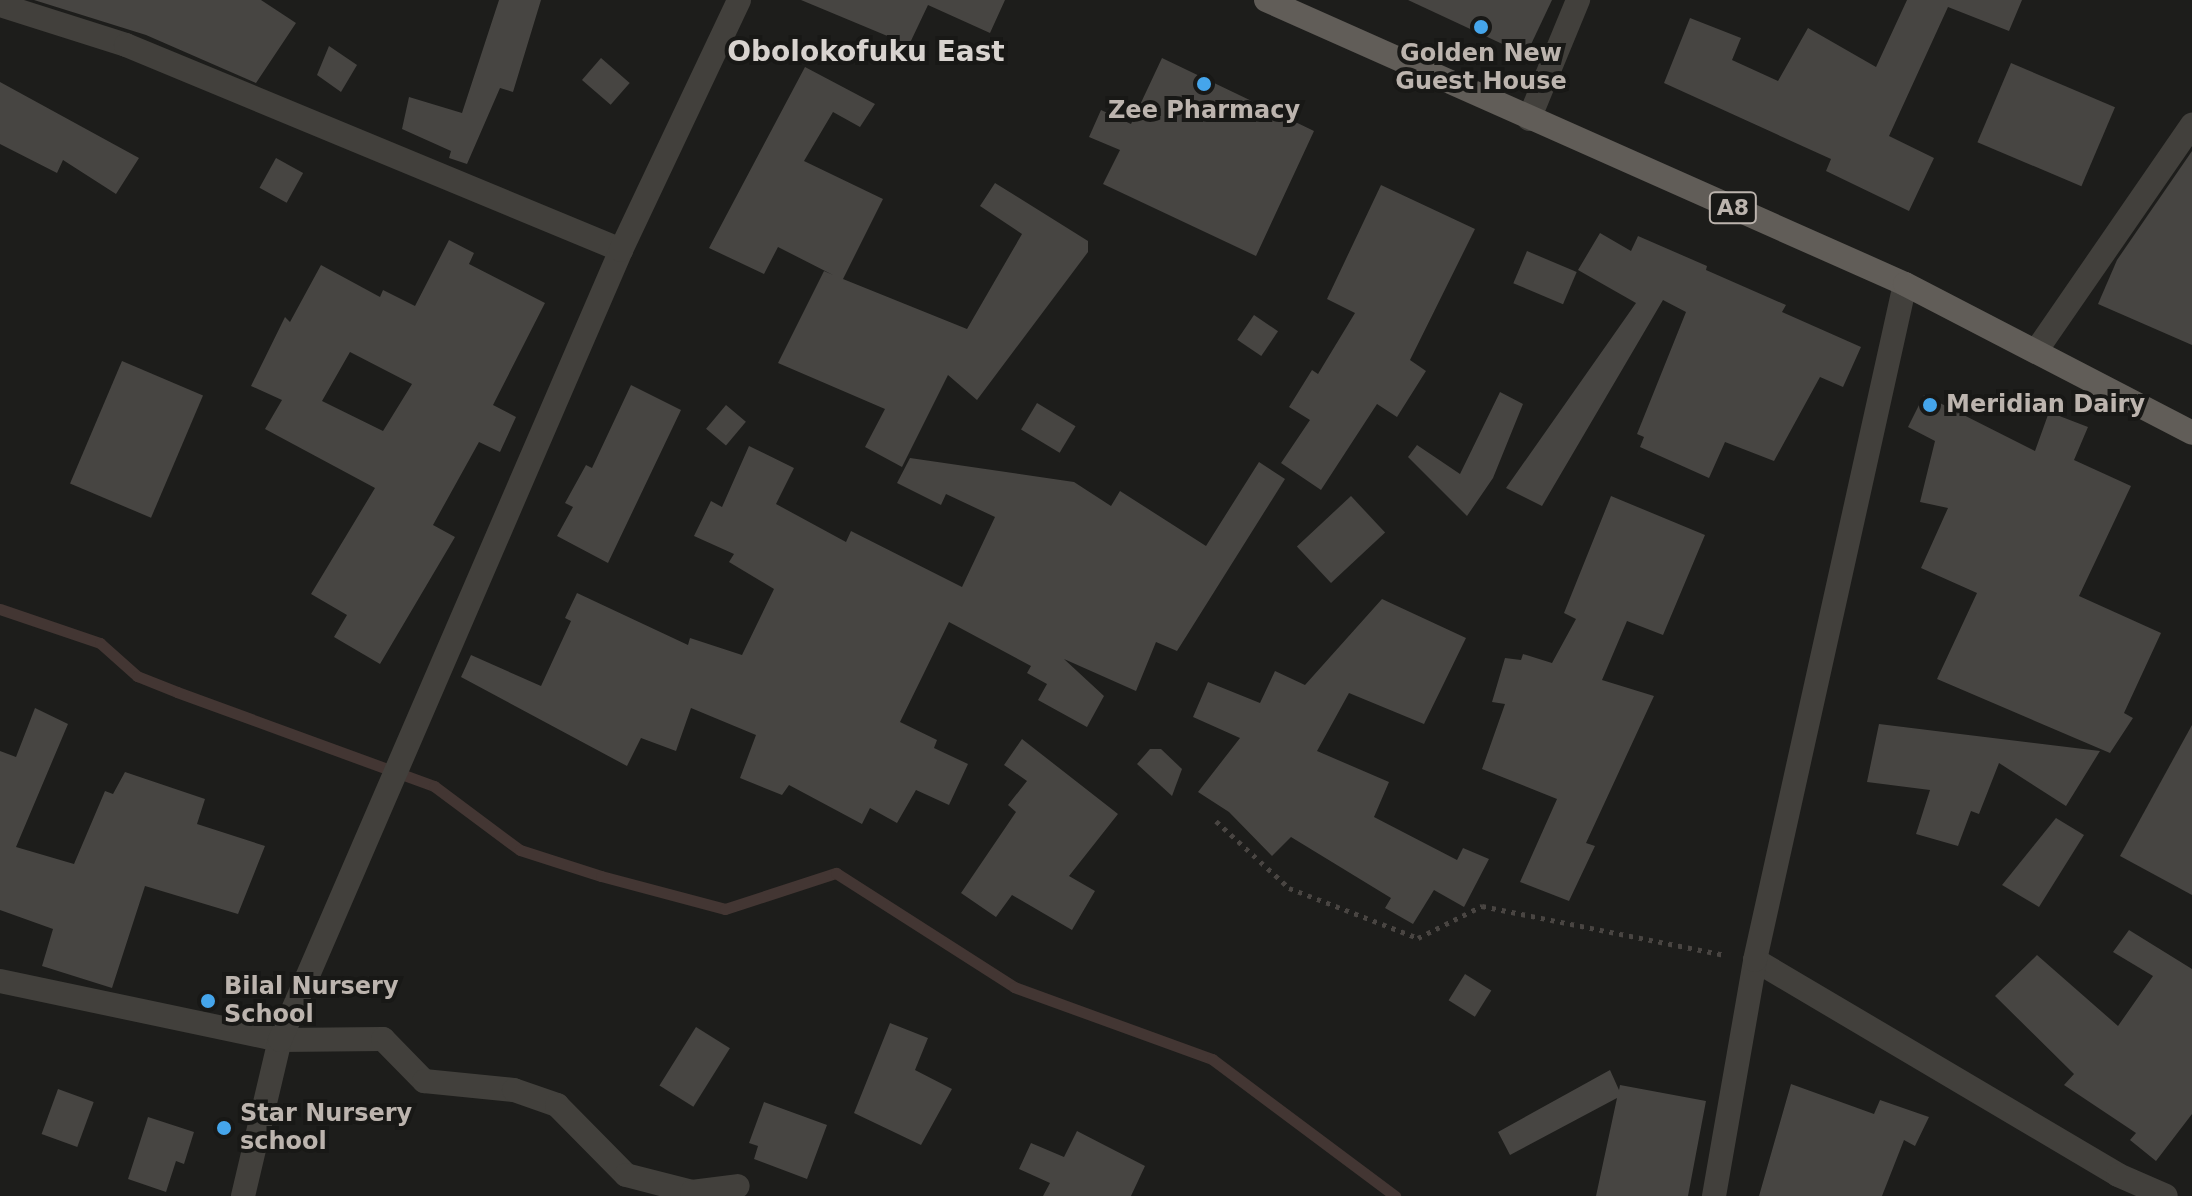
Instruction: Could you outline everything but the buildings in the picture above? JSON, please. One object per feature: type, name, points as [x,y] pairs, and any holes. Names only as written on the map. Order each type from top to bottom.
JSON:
[{"type":"main road","name":"A8","points":[[1266,0],[1905,284],[2192,433]]},
{"type":"street","points":[[243,1196],[280,1040],[621,250],[739,0]]},
{"type":"street","points":[[1529,119],[1578,0]]},
{"type":"street","points":[[0,5],[126,45],[621,250]]},
{"type":"street","points":[[2036,351],[2192,125]]},
{"type":"street","points":[[1714,1196],[1755,960],[1905,284]]},
{"type":"street","points":[[1755,960],[2118,1175],[2166,1196]]},
{"type":"street","points":[[0,981],[280,1040],[383,1039],[424,1081],[514,1090],[557,1105],[626,1175],[692,1192],[738,1186]]},
{"type":"path","points":[[1216,821],[1289,888],[1418,938],[1482,906],[1755,960]]},
{"type":"waterway","points":[[0,609],[100,643],[137,676],[434,786],[520,850],[601,876],[725,909],[836,873],[1014,987],[1212,1059],[1395,1196]]},
{"type":"place","name":"Golden New Guest House","points":[[1481,27]]},
{"type":"place","name":"Zee Pharmacy","points":[[1204,84]]},
{"type":"place","name":"Meridian Dairy","points":[[1930,405]]},
{"type":"place","name":"Bilal Nursery School","points":[[208,1001]]},
{"type":"place","name":"Star Nursery school","points":[[224,1128]]},
{"type":"district","name":"Obolokofuku East","points":[[866,52]]}]
